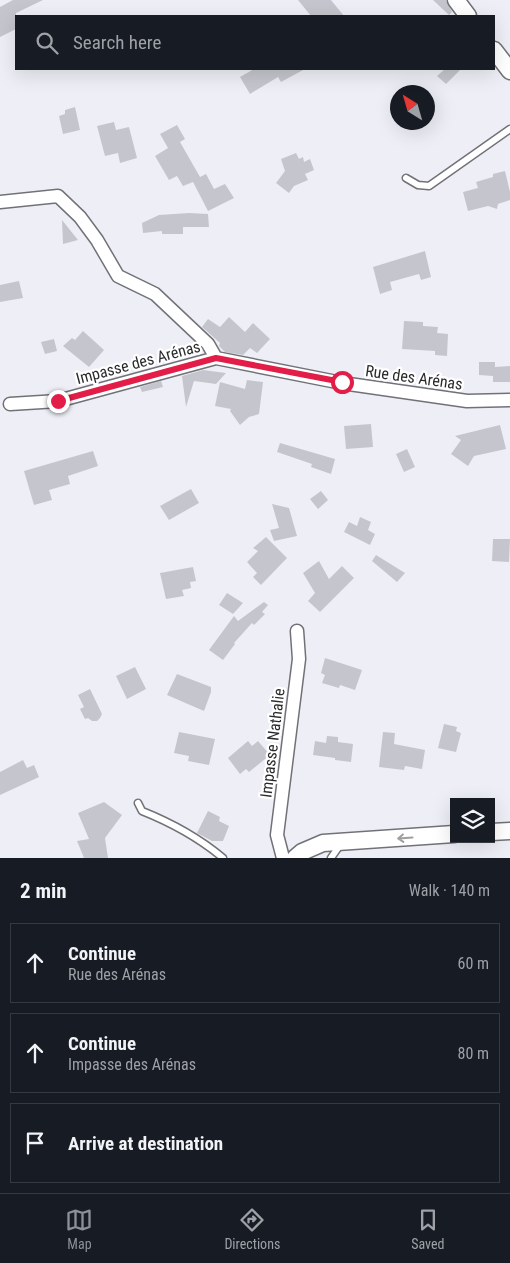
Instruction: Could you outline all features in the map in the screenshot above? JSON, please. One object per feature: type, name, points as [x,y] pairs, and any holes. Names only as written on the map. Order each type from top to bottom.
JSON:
[{"type":"street","points":[[456,0],[467,15]]},
{"type":"street","points":[[495,51],[510,71]]},
{"type":"street","points":[[0,202],[58,196],[80,217],[97,240],[118,276],[155,294],[208,344],[216,358]]},
{"type":"street","name":"Rue des Arénas","points":[[216,358],[342,382],[419,394],[468,401],[510,400]]},
{"type":"street","name":"Impasse des Arénas","points":[[10,404],[58,401],[216,358]]},
{"type":"street","name":"Impasse Nathalie","points":[[283,858],[277,835],[299,658],[297,631]]},
{"type":"street","points":[[495,832],[510,831]]},
{"type":"street","points":[[295,858],[302,852],[323,843],[450,834]]},
{"type":"lane","points":[[406,178],[418,185],[429,186],[510,129]]},
{"type":"lane","points":[[138,803],[142,812],[173,824],[206,843],[223,858]]},
{"type":"lane","points":[[331,858],[343,842]]},
{"type":"building","points":[[13,0],[43,0],[16,13],[15,30],[0,37],[0,7]]},
{"type":"building","points":[[298,0],[331,0],[343,15],[310,15]]},
{"type":"building","points":[[433,0],[446,0],[452,12],[449,15]]},
{"type":"building","points":[[252,70],[303,70],[281,82],[278,77],[250,94],[240,77]]},
{"type":"building","points":[[444,70],[460,70],[446,84],[437,76]]},
{"type":"building","points":[[75,107],[80,130],[63,134],[59,116],[65,114],[65,110]]},
{"type":"building","points":[[114,122],[116,130],[129,127],[137,158],[120,163],[118,153],[105,156],[97,126]]},
{"type":"building","points":[[177,125],[185,139],[180,142],[200,177],[206,174],[214,189],[225,184],[234,198],[208,211],[193,182],[183,186],[177,176],[169,180],[155,156],[168,148],[160,134]]},
{"type":"building","points":[[296,153],[299,159],[303,157],[304,162],[310,159],[314,170],[305,174],[308,180],[294,186],[289,193],[276,183],[285,171],[281,159]]},
{"type":"building","points":[[505,171],[510,200],[498,204],[497,209],[488,206],[468,211],[463,192],[478,188],[476,182]]},
{"type":"building","points":[[208,214],[209,227],[183,227],[183,234],[162,234],[162,231],[143,233],[142,223],[159,215]]},
{"type":"building","points":[[62,220],[78,240],[63,244]]},
{"type":"building","points":[[425,251],[431,277],[421,280],[419,274],[390,282],[392,290],[380,294],[373,267]]},
{"type":"building","points":[[19,281],[23,298],[0,302],[0,285]]},
{"type":"building","points":[[229,317],[245,332],[253,323],[270,339],[257,353],[250,348],[243,355],[225,352],[219,346],[220,343],[202,327],[208,319],[220,327]]},
{"type":"building","points":[[404,321],[423,322],[423,326],[438,327],[437,333],[448,334],[447,356],[435,355],[435,351],[402,349]]},
{"type":"building","points":[[83,331],[104,350],[89,367],[63,346],[72,338],[75,340]]},
{"type":"building","points":[[54,339],[57,351],[45,354],[41,342]]},
{"type":"building","points":[[479,362],[495,362],[495,367],[510,366],[510,382],[493,382],[493,376],[479,375]]},
{"type":"building","points":[[203,370],[226,373],[216,384],[194,381],[186,407],[182,376]]},
{"type":"building","points":[[247,380],[263,382],[259,414],[249,417],[240,425],[230,411],[231,409],[215,406],[220,382],[245,389]]},
{"type":"building","points":[[161,381],[163,387],[142,392],[140,387]]},
{"type":"building","points":[[371,424],[373,447],[346,449],[344,426]]},
{"type":"building","points":[[500,425],[506,449],[474,456],[468,466],[451,454],[461,440],[455,436]]},
{"type":"building","points":[[280,443],[335,459],[331,474],[311,467],[312,464],[277,452]]},
{"type":"building","points":[[407,449],[415,467],[404,472],[396,454]]},
{"type":"building","points":[[93,451],[98,466],[68,476],[70,484],[49,490],[52,500],[34,505],[24,471]]},
{"type":"building","points":[[191,489],[199,503],[169,520],[160,506]]},
{"type":"building","points":[[321,491],[328,500],[318,509],[310,499]]},
{"type":"building","points":[[272,504],[289,508],[297,536],[274,541],[270,530],[279,528]]},
{"type":"building","points":[[360,517],[371,522],[368,530],[375,534],[370,545],[344,532],[349,522],[357,526]]},
{"type":"building","points":[[266,537],[287,558],[261,585],[253,577],[257,573],[247,562],[258,551],[253,548]]},
{"type":"building","points":[[493,539],[510,539],[509,562],[492,561]]},
{"type":"building","points":[[376,555],[405,573],[397,582],[372,561]]},
{"type":"building","points":[[319,561],[329,579],[342,566],[354,578],[320,612],[308,601],[315,593],[303,573]]},
{"type":"building","points":[[193,567],[196,581],[190,582],[191,588],[182,590],[184,596],[166,599],[160,573]]},
{"type":"building","points":[[227,593],[243,603],[233,614],[219,605]]},
{"type":"building","points":[[264,602],[268,605],[262,612],[265,614],[254,625],[252,623],[234,643],[223,660],[209,650],[234,616],[238,621]]},
{"type":"building","points":[[325,658],[362,670],[355,690],[340,685],[339,688],[322,683],[325,675],[321,673]]},
{"type":"building","points":[[135,667],[146,689],[127,699],[116,676]]},
{"type":"building","points":[[177,674],[211,687],[204,711],[167,695]]},
{"type":"building","points":[[90,689],[102,714],[97,721],[85,719],[80,709],[84,707],[78,695]]},
{"type":"building","points":[[444,724],[457,727],[456,731],[461,733],[456,752],[438,748]]},
{"type":"building","points":[[179,732],[215,739],[209,765],[188,761],[189,756],[174,753]]},
{"type":"building","points":[[383,732],[395,733],[394,744],[425,750],[422,769],[405,766],[404,770],[379,767]]},
{"type":"building","points":[[327,736],[338,737],[338,742],[353,744],[351,762],[313,755],[315,741],[326,743]]},
{"type":"building","points":[[248,741],[252,746],[258,741],[270,755],[249,772],[246,769],[240,774],[228,758]]},
{"type":"building","points":[[23,760],[27,768],[34,765],[39,777],[0,795],[0,772]]},
{"type":"building","points":[[104,802],[122,815],[105,838],[108,858],[84,858],[77,841],[89,839],[78,813]]},
{"type":"building","points":[[208,811],[220,817],[219,821],[229,826],[223,841],[212,841],[197,833]]},
{"type":"route","points":[[58,401],[216,358],[342,382]]}]
